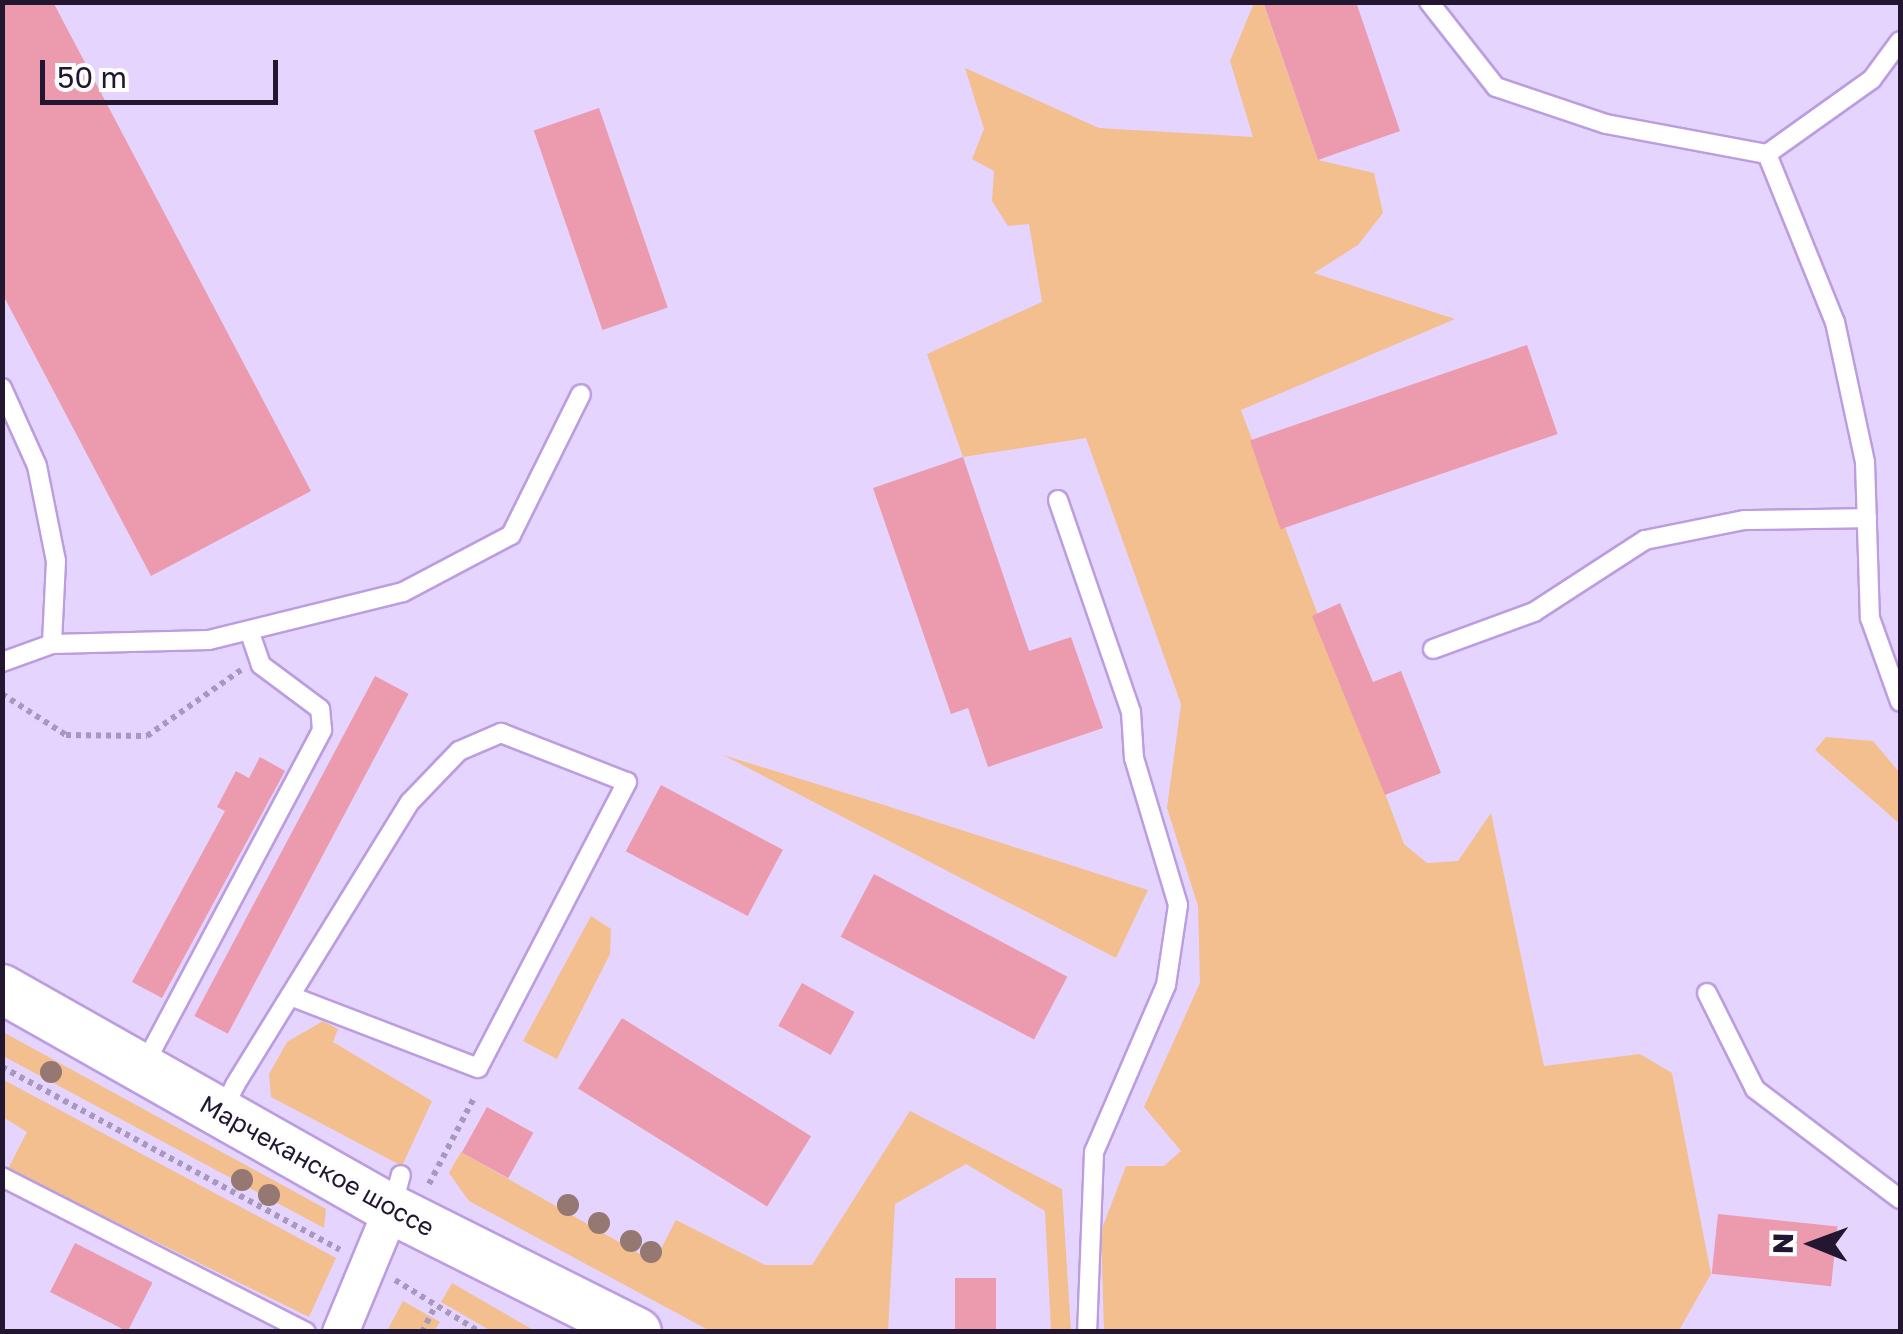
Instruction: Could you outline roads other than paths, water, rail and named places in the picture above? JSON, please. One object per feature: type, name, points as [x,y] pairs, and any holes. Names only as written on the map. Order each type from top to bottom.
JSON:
[{"type":"street","name":"Марчеканское шоссе","points":[[2,989],[221,1114],[407,1189],[632,1330]]},
{"type":"street","points":[[340,1332],[368,1265],[407,1189]]},
{"type":"lane","points":[[1429,2],[1496,87],[1606,124],[1767,154],[1872,79],[1900,42]]},
{"type":"lane","points":[[1767,154],[1835,322],[1867,518],[1870,618],[1900,702]]},
{"type":"lane","points":[[2,388],[36,466],[48,523],[52,644]]},
{"type":"lane","points":[[2,662],[52,644],[249,631],[403,592],[512,535],[580,394]]},
{"type":"lane","points":[[1058,500],[1131,712],[1134,758],[1178,905],[1166,985],[1094,1152],[1087,1332]]},
{"type":"lane","points":[[1433,649],[1534,612],[1645,540],[1744,520],[1867,518]]},
{"type":"lane","points":[[143,1067],[322,730],[320,708],[261,665],[249,631]]},
{"type":"lane","points":[[221,1114],[290,996],[410,802],[459,751],[501,733],[627,782],[478,1068],[290,996]]},
{"type":"lane","points":[[1707,993],[1755,1089],[1900,1200]]},
{"type":"lane","points":[[2,1177],[306,1332]]}]
